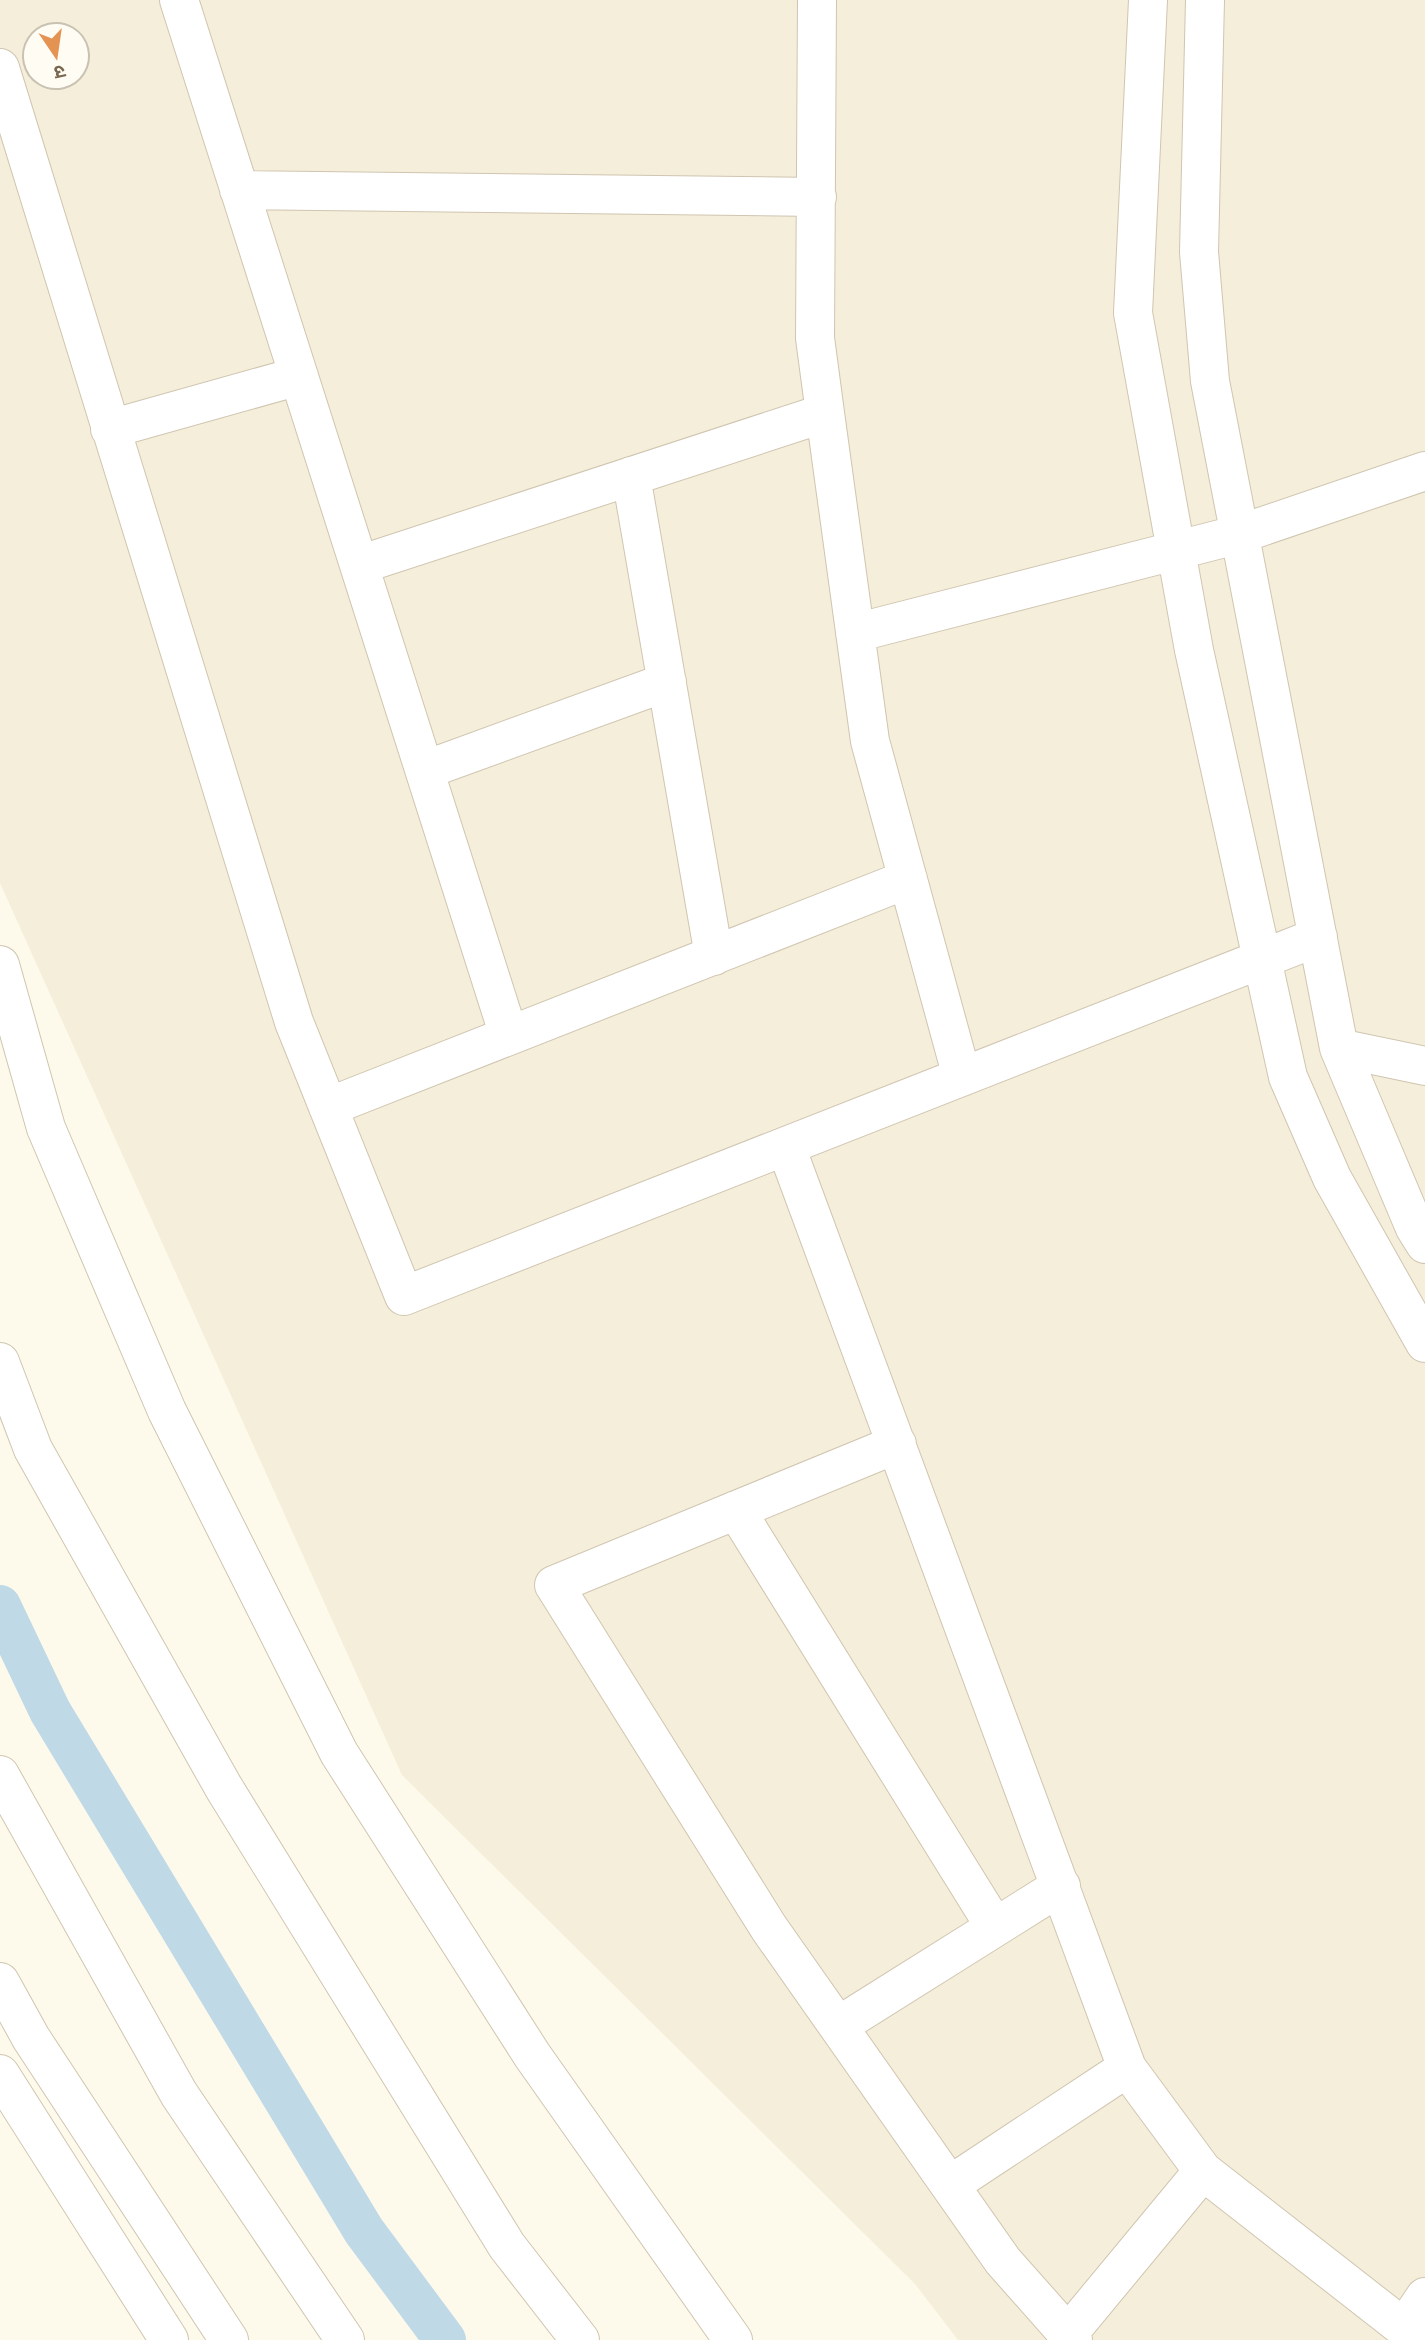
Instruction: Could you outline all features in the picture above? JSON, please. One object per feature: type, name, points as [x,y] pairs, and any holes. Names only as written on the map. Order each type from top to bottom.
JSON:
[{"type":"street","points":[[179,0],[509,1036]]},
{"type":"street","points":[[817,0],[815,338],[825,413],[870,741],[962,1077]]},
{"type":"street","points":[[1148,0],[1133,313],[1194,650],[1287,1077],[1332,1178],[1425,1343]]},
{"type":"street","points":[[1205,0],[1199,252],[1210,381],[1339,1048],[1415,1228],[1425,1244]]},
{"type":"street","points":[[0,68],[294,1022],[404,1296],[1318,937]]},
{"type":"street","points":[[239,190],[817,197]]},
{"type":"street","points":[[110,429],[299,376]]},
{"type":"street","points":[[359,565],[825,413]]},
{"type":"street","points":[[855,633],[1240,534],[1425,471]]},
{"type":"street","points":[[631,476],[714,956]]},
{"type":"street","points":[[425,771],[667,682]]},
{"type":"street","points":[[328,1107],[908,879]]},
{"type":"street","points":[[0,965],[46,1128],[167,1411],[339,1753],[532,2055],[733,2340]]},
{"type":"street","points":[[1339,1048],[1425,1066]]},
{"type":"street","points":[[786,1147],[1127,2068],[1203,2171],[1409,2334],[1425,2297]]},
{"type":"street","points":[[0,1362],[33,1449],[224,1788],[508,2246],[580,2340]]},
{"type":"street","points":[[897,1444],[554,1585],[769,1928],[1003,2261],[1071,2337],[1203,2171]]},
{"type":"street","points":[[736,1510],[995,1927]]},
{"type":"street","points":[[0,1775],[179,2095],[345,2340]]},
{"type":"street","points":[[838,2026],[1060,1886]]},
{"type":"street","points":[[0,1982],[31,2038],[229,2340]]},
{"type":"street","points":[[950,2185],[1127,2068]]},
{"type":"street","points":[[0,2074],[169,2340]]},
{"type":"shaded area","points":[[0,0],[1425,0],[1425,2340],[958,2340],[915,2284],[402,1775],[0,883]]},
{"type":"waterway","points":[[0,1606],[50,1711],[364,2231],[445,2340]]}]
